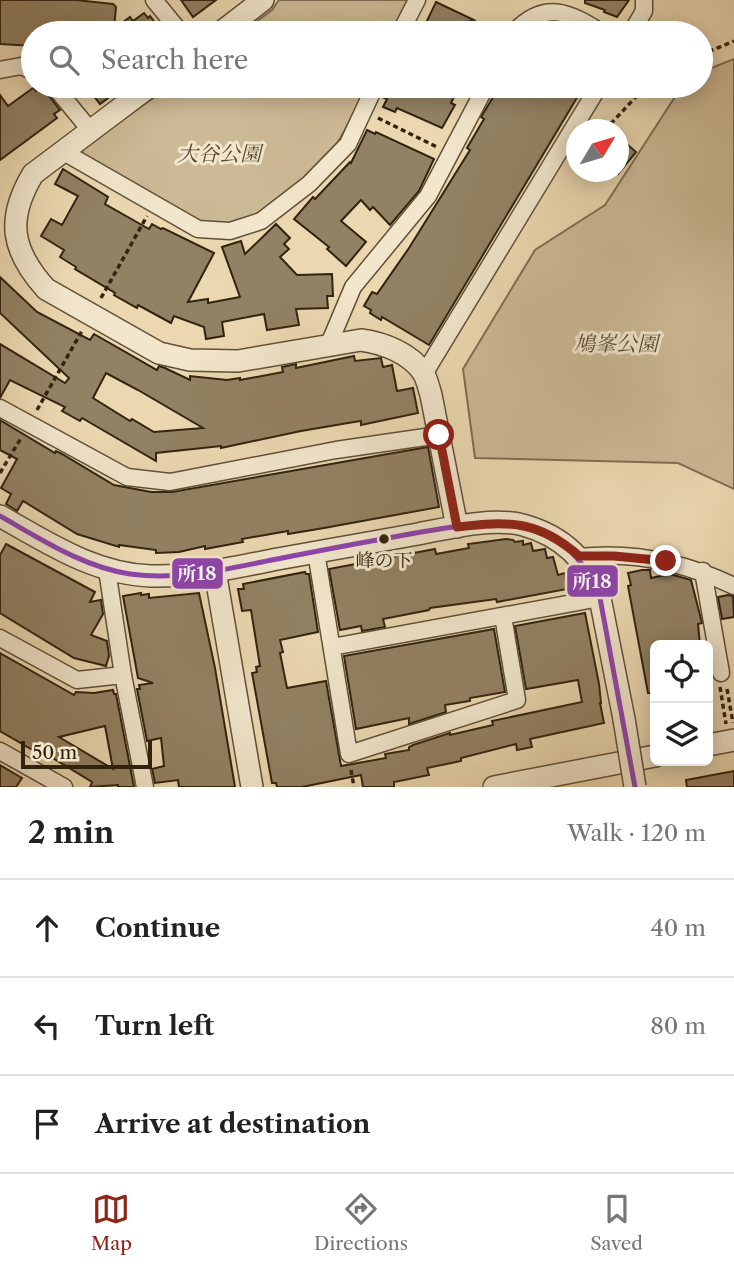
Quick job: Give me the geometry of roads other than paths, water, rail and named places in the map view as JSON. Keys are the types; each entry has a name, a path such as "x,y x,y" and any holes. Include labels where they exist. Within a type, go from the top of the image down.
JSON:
{"street":[{"path":"154,0 171,21"},
{"path":"236,21 263,0"},
{"path":"406,21 417,0"},
{"path":"638,21 644,11 644,0"},
{"path":"527,21 533,16 554,11 574,15 583,21"},
{"path":"0,70 21,66"},
{"path":"64,98 90,130"},
{"path":"134,98 33,174 21,194 16,218 16,237 21,256 32,273 46,289 159,353 190,360 238,361 361,340 379,342 412,361 424,374 431,395 457,527"},
{"path":"62,151 198,229 230,231 261,221 309,184 348,144 369,98"},
{"path":"329,344 353,287 428,196 480,98"},
{"path":"424,374 593,98"},
{"path":"0,408 127,477 170,482 336,450 439,435"},
{"path":"0,516 78,559 107,570 154,576 215,571 457,527 521,524 563,542 579,556 594,580 624,719 635,787"},
{"path":"316,552 349,754 517,701 503,616"},
{"path":"579,556 604,555 666,561 703,571 734,586"},
{"path":"107,570 123,675 145,787"},
{"path":"215,571 252,787"},
{"path":"703,571 724,673"},
{"path":"332,647 600,598"},
{"path":"0,638 77,680 123,675"},
{"path":"713,742 730,733"},
{"path":"0,751 64,787"},
{"path":"494,787 650,757"}],"place":[{"name":"峰の下","path":"384,539"}],"park label":[{"name":"大谷公園","path":"219,154"},
{"name":"鳩峯公園","path":"616,344"}]}
